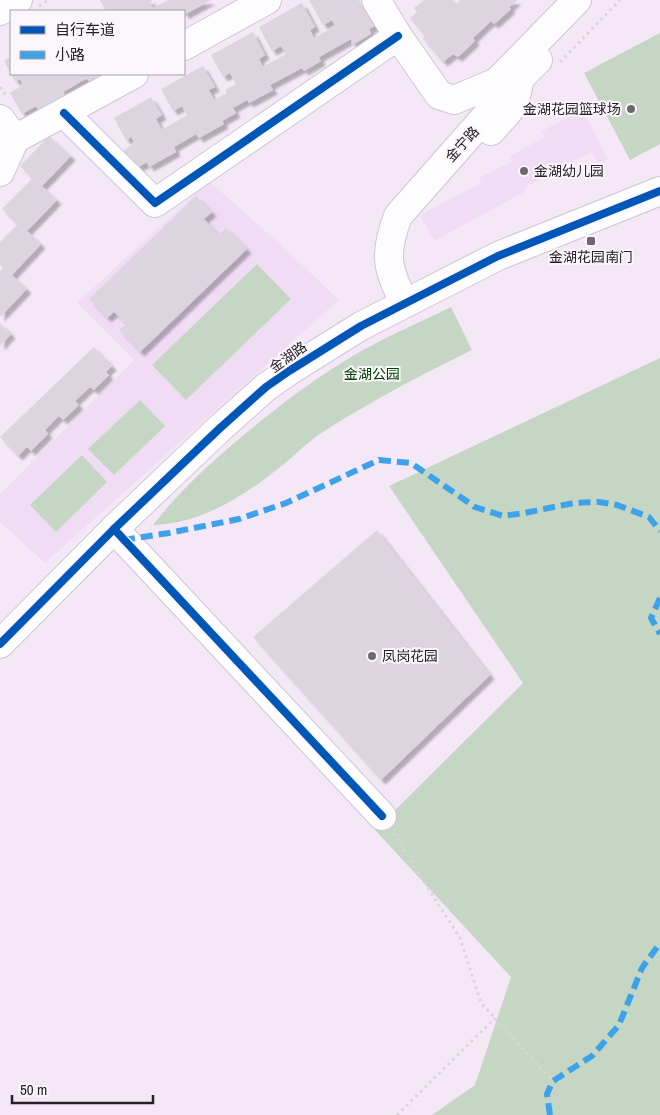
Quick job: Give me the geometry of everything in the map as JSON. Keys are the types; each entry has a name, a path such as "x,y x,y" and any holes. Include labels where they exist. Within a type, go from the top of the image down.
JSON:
{"street":[{"path":"0,11 18,0"},
{"path":"185,45 267,0"},
{"path":"376,0 398,36 439,95 454,100 497,82 577,0"},
{"name":"金宁路","path":"412,299 401,261 402,240 409,222 514,105 520,78 596,0"},
{"path":"64,113 155,203 398,36"},
{"path":"0,172 8,129 64,113 132,75"},
{"name":"金宁路","path":"412,299 397,288 388,264 390,237 398,216 494,107 497,82"},
{"name":"金湖路","path":"0,644 114,529 219,429 266,387 324,347 412,299 498,256 660,191"},
{"path":"114,529 382,816"}],"path":[{"path":"556,66 620,0"},
{"path":"382,816 460,938 481,1003 553,1081"},
{"path":"397,1115 494,1018"}],"shaded area":[{"name":"金湖幼儿园","path":"582,110 608,159 598,164 591,152 525,187 526,191 434,241 420,215 481,183 479,178 512,161 510,156 545,137 542,131"},
{"path":"209,181 339,300 45,563 0,522 0,494 134,360 77,303"}],"green space":[{"name":"金湖花园篮球场","path":"660,33 660,144 630,160 584,73"},
{"path":"257,264 291,299 186,400 152,365"},
{"name":"金湖公园","path":"451,307 472,350 396,389 323,432 255,486 223,505 189,519 153,525 181,493 212,463 293,396 356,354"},
{"path":"660,358 660,1115 432,1115 475,1085 511,977 375,830 523,683 389,486"},
{"path":"140,400 165,426 114,475 88,449"},
{"path":"82,455 107,482 56,532 30,505"}],"building":[{"path":"100,0 153,0 150,2 153,8 168,0 211,0 185,14 185,10 105,10"},
{"path":"309,0 359,0 364,10 374,5 383,22 369,29 371,34 352,45 351,39 319,57 321,61 304,71 302,68 270,85 273,90 249,103 247,100 233,108 236,113 222,121 224,124 199,138 196,134 174,147 176,152 149,167 147,162 135,169 124,150 135,143 131,137 126,140 114,118 151,97 162,115 156,119 162,130 187,115 182,106 173,111 161,89 203,66 215,87 209,90 214,100 227,93 225,90 236,84 230,73 223,77 211,55 253,32 265,55 259,59 263,67 286,54 281,46 272,51 259,27 302,3 315,27 310,30 314,38 335,26 332,20 323,25"},
{"path":"424,0 453,0 456,4 459,0 517,0 509,7 511,9 494,24 491,21 473,38 475,41 458,57 453,54 443,62 423,39 425,36 410,18 417,12 414,8"},
{"path":"10,57 10,72 4,61"},
{"path":"12,75 100,75 89,81 87,78 63,92 65,95 38,110 36,106 22,114 10,93 23,85 20,79 15,81"},
{"path":"49,136 71,156 42,186 57,200 27,231 41,244 12,275 27,289 0,317 0,270 3,268 0,265 0,242 18,224 2,209 33,178 20,166"},
{"path":"196,196 212,212 204,219 219,235 226,228 247,249 140,352 119,330 126,324 114,312 107,318 89,299"},
{"path":"0,323 11,334 0,346"},
{"path":"94,347 112,366 106,372 109,375 94,390 90,387 75,401 79,405 63,420 59,416 45,430 48,434 31,451 27,447 18,456 0,437"},
{"name":"凤岗花园","path":"377,530 490,675 381,780 253,637"}],"marked path":[{"path":"123,540 239,519 286,503 379,460 411,463 475,507 503,516 574,503 599,502 617,505 649,517 660,531"},
{"path":"660,598 651,618 660,634"},
{"path":"550,1115 547,1094 553,1081 592,1056 619,1025 642,968 660,943"}],"cycle path":[{"path":"64,113 155,203 398,36"},
{"path":"0,644 114,529 219,429 266,387 289,371 361,326 498,256 660,191"},
{"path":"114,529 382,816"}],"place":[{"name":"金湖花园篮球场","path":"631,109"},
{"name":"金湖幼儿园","path":"524,171"},
{"name":"金湖花园南门","path":"591,241"},
{"name":"凤岗花园","path":"372,656"}]}
